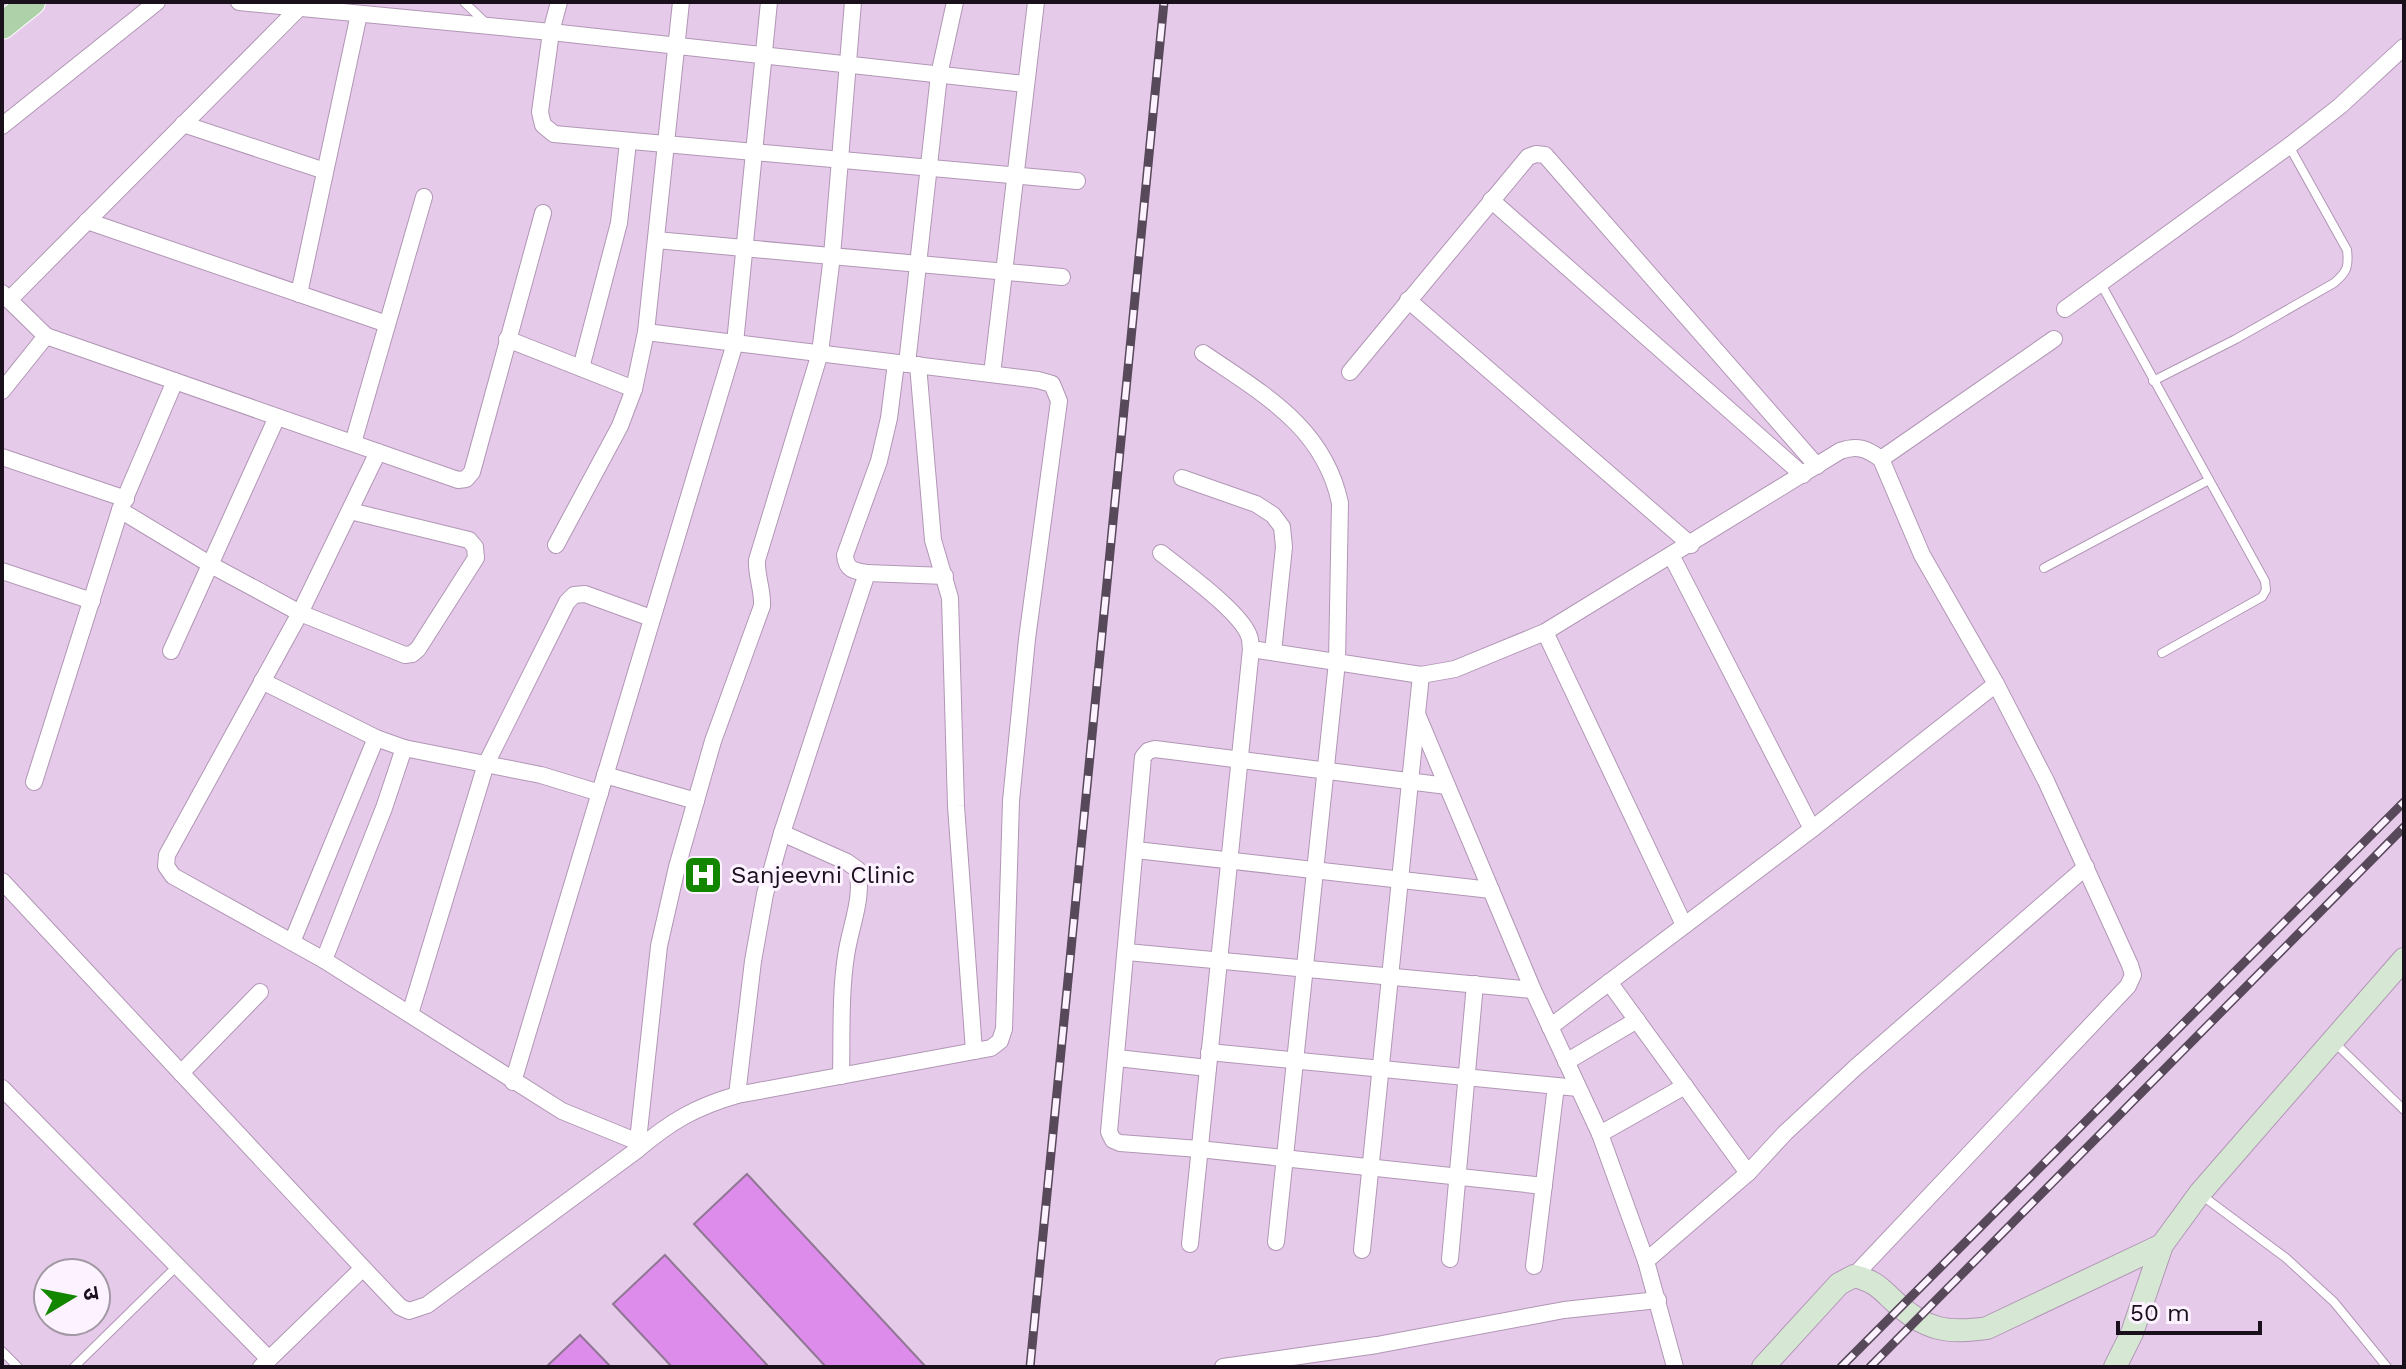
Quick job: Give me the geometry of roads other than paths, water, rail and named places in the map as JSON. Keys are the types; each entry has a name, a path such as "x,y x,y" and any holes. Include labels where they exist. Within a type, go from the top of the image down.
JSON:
{"main road":[{"path":"2,26 32,2"}],"street":[{"path":"2,126 157,2"},
{"path":"239,2 551,32 1025,84"},
{"path":"559,2 551,32 540,112 543,125 554,134 1077,181"},
{"path":"556,545 620,426 634,389 646,332 681,2"},
{"path":"513,1082 735,343 769,2"},
{"path":"637,1146 659,946 677,867 713,741 762,606 757,560 820,353 832,256 853,2"},
{"path":"945,576 852,571 846,564 845,555 879,461 907,364 939,75 955,2"},
{"path":"992,374 1036,2"},
{"path":"299,8 87,221 5,296 46,336 458,480 466,479 472,472 543,213"},
{"path":"299,294 359,14"},
{"path":"2065,309 2289,146 2340,106 2404,47"},
{"path":"183,124 325,171"},
{"path":"581,368 619,223 628,142"},
{"path":"1350,372 1528,157 1545,155 1810,470"},
{"path":"353,443 424,197"},
{"path":"1491,200 1810,470"},
{"path":"87,221 387,324"},
{"path":"656,240 1062,277"},
{"path":"1408,300 1691,545"},
{"path":"2,881 363,1268 400,1307 409,1311 418,1310 669,1123 704,1104 737,1095 991,1048 1000,1041 1004,1029 1011,801 1027,639 1059,401 1052,384 646,332"},
{"path":"2,391 46,336"},
{"path":"507,339 634,389"},
{"path":"1881,459 2054,339"},
{"path":"1203,353 1268,398 1302,428 1325,457 1335,479 1340,503 1337,662 1276,1242"},
{"path":"907,364 933,540 950,598 956,806 974,1051"},
{"path":"34,782 123,505 175,381"},
{"path":"171,651 277,417"},
{"path":"1251,649 1421,675 1455,669 1545,632 1840,451 1855,446 1869,450 1881,459 1922,555 1996,684 2046,781 2133,975 2128,986 1854,1276 1839,1284 1763,1367"},
{"path":"378,452 300,613 167,855 166,866 173,876 324,960 513,1082 562,1111 637,1146"},
{"path":"2,457 123,505 211,565 300,613 405,655 412,654 476,558 475,547 469,540 350,511"},
{"path":"1182,478 1256,504 1273,515 1282,527 1284,547 1273,652"},
{"path":"1161,553 1219,601 1240,623 1249,635 1251,649 1190,1244"},
{"path":"1671,555 1812,829"},
{"path":"2,571 92,601"},
{"path":"737,1095 753,961 765,894 867,573"},
{"path":"410,1014 486,764 567,602 574,595 585,594 651,618"},
{"path":"1545,632 1684,925"},
{"path":"1362,1250 1421,675"},
{"path":"262,681 376,738 404,748 541,775 600,793"},
{"path":"1550,1027 1812,829 1996,684"},
{"path":"1417,714 1533,990 1600,1134 1646,1261 1675,1367"},
{"path":"292,942 376,738"},
{"path":"324,960 384,808 404,748"},
{"path":"1447,786 1155,749 1148,751 1143,757 1109,1132 1113,1140 1120,1143 1544,1186"},
{"path":"605,775 696,801"},
{"path":"782,833 847,862 857,869 861,884 846,956 841,1076"},
{"path":"1136,850 1491,890"},
{"path":"1646,1261 1748,1173 1785,1133 1856,1067 2086,867"},
{"path":"1127,952 1533,990"},
{"path":"2115,1367 2132,1333 2162,1245 2200,1193 2404,959"},
{"path":"1609,982 1748,1173"},
{"path":"1450,1259 1475,984"},
{"path":"181,1073 260,992"},
{"path":"1566,1062 1637,1020"},
{"path":"1117,1058 1295,1060 1578,1088"},
{"path":"1534,1266 1556,1086"},
{"path":"1600,1134 1685,1086"},
{"path":"2,1088 179,1265 265,1363 363,1268"},
{"path":"1854,1276 1872,1280 1916,1320 1948,1331 1966,1331 1987,1328 2162,1245"},
{"path":"1223,1367 1377,1345 1564,1310 1658,1300"}],"lane":[{"path":"464,2 490,27"},
{"path":"2153,381 2236,339 2334,283 2346,273 2349,264 2347,250 2289,146"},
{"path":"2100,283 2265,581 2266,590 2262,597 2162,653"},
{"path":"2044,568 2209,480"},
{"path":"2333,1041 2404,1110"},
{"path":"2200,1193 2286,1258 2334,1302 2387,1367"},
{"path":"74,1367 179,1265"},
{"path":"2,1351 18,1367"}],"railway":[{"path":"1030,1367 1164,2"},
{"path":"1841,1367 2404,802"},
{"path":"1870,1367 2404,827"}],"place":[{"name":"Sanjeevni Clinic","path":"703,875"}]}
